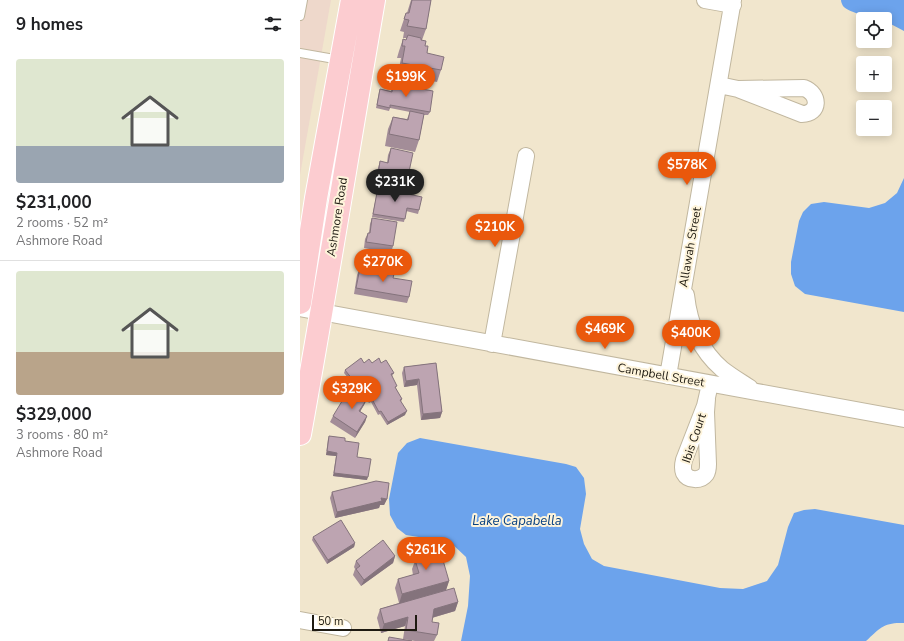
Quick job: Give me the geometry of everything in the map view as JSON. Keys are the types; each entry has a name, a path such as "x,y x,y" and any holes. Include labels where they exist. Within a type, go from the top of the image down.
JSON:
{"main road":[{"name":"Ashmore Road","path":"300,303 316,198 352,0"},
{"name":"Ashmore Road","path":"300,434 322,313 374,0"}],"street":[{"path":"705,0 733,2"},
{"name":"Allawah Street","path":"668,376 733,2"},
{"path":"719,85 738,89"},
{"path":"492,344 526,156"},
{"path":"685,279 689,314 702,345 723,370 756,392"},
{"name":"Campbell Street","path":"300,308 668,376 708,391 756,392 904,419"},
{"path":"300,620 343,628"}],"lane":[{"path":"300,16 303,0"},
{"path":"300,53 341,60"}],"shaded area":[{"path":"300,0 331,0 300,175"}],"water":[{"path":"841,0 904,0 904,31 892,25 892,12 856,13 846,9"},
{"path":"904,178 904,312 805,294 795,286 791,274 791,262 799,221 803,212 811,204 824,202 869,208 885,203 897,193"},
{"name":"Lake Capabella","path":"420,438 576,467 584,478 586,494 580,529 584,544 592,559 604,566 720,588 743,589 767,581 778,565 788,527 794,513 815,509 904,525 904,623 887,625 866,641 461,641 468,606 470,576 466,557 450,542 406,535 397,528 390,515 389,499 398,453 407,443"}],"building":[{"path":"412,0 431,0 426,29 407,26 409,20 404,19 406,13 409,13"},
{"path":"408,35 421,38 421,40 426,41 425,46 428,46 427,53 444,57 441,70 402,63 405,46 402,46 403,39 406,40"},
{"path":"393,84 433,91 430,112 390,105 390,108 377,105 380,89 392,92"},
{"path":"410,111 424,114 419,140 389,134 393,117 408,120"},
{"path":"391,148 413,153 407,181 378,175 380,161 388,163"},
{"path":"378,187 422,197 419,210 407,208 405,219 373,214"},
{"path":"372,218 397,222 393,246 366,242 368,233 370,233"},
{"path":"363,256 378,259 376,271 361,268"},
{"path":"360,268 394,274 393,278 412,281 409,297 356,288"},
{"path":"361,358 364,363 369,359 372,363 379,358 381,363 386,360 394,373 391,374 397,386 395,387 402,399 400,400 407,411 388,422 381,411 379,412 372,399 370,400 366,394 365,395 345,370"},
{"path":"436,363 442,412 423,414 419,379 406,381 404,367"},
{"path":"350,388 367,399 359,411 367,416 357,432 333,416"},
{"path":"329,436 345,438 345,441 359,443 357,457 371,459 368,477 334,473 337,453 327,451"},
{"path":"376,481 389,483 387,499 381,498 382,501 337,512 332,492"},
{"path":"341,520 355,543 328,560 313,537"},
{"path":"383,540 395,556 364,580 356,569 360,566 356,561"},
{"path":"438,543 449,581 402,594 398,579 419,573 415,560 420,559 417,549"},
{"path":"454,588 458,602 434,609 432,622 439,623 437,635 406,630 408,617 384,624 380,609"},
{"path":"389,637 412,641 388,641"}]}
